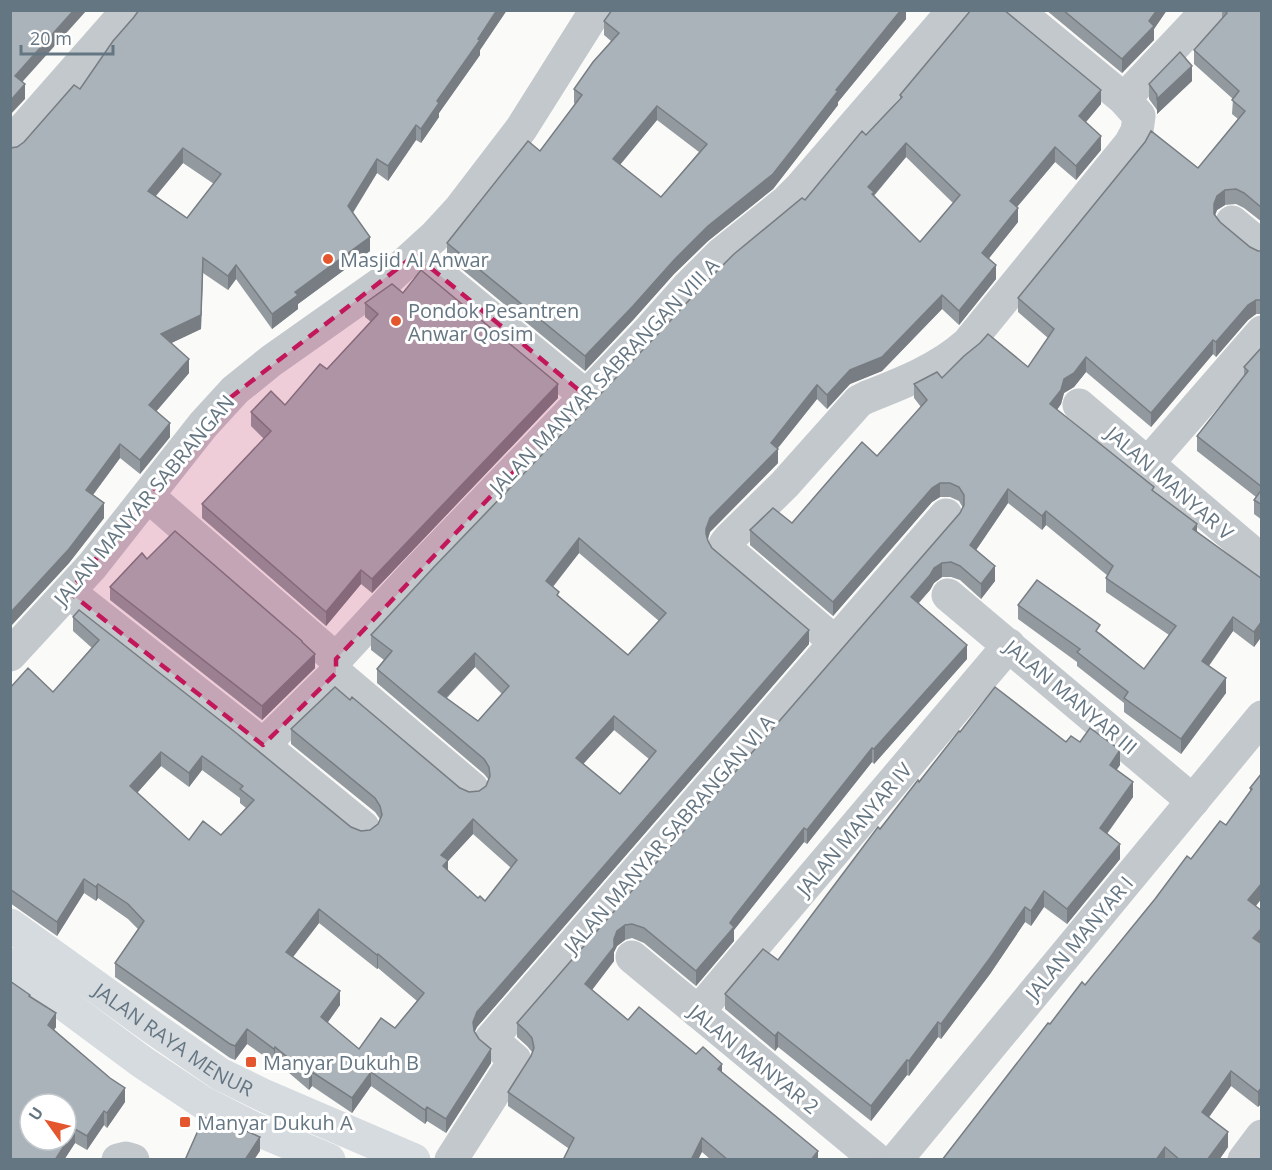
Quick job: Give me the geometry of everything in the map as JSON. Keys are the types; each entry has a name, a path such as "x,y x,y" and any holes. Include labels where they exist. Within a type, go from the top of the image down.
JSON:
{"main road":[{"name":"JALAN RAYA MENUR","path":"10,925 220,1074 265,1096 414,1160"},
{"name":"JALAN RAYA MENUR","path":"10,964 142,1062 202,1102 253,1128 329,1160"}],"street":[{"path":"10,144 126,10"},
{"name":"JALAN MANYAR SABRANGAN","path":"10,655 92,566 203,425 235,390 266,365 390,277 435,236 459,210 521,129 596,10"},
{"name":"JALAN MANYAR SABRANGAN VIII A","path":"263,745 336,666 419,569 688,287 721,254 793,195 954,10"},
{"path":"836,642 725,548 725,544 785,484 859,401 924,373 968,343 1135,137 1139,125 1139,116 1124,99 1016,10"},
{"path":"1124,99 1208,10"},
{"path":"1232,222 1262,247"},
{"path":"415,255 586,396"},
{"path":"1148,463 1262,332"},
{"name":"JALAN MANYAR V","path":"1079,405 1262,561"},
{"path":"148,496 472,788"},
{"name":"JALAN MANYAR SABRANGAN VI A","path":"451,1160 515,1060 491,1038 946,515"},
{"path":"69,592 363,827"},
{"name":"JALAN MANYAR III","path":"948,595 1193,801"},
{"name":"JALAN MANYAR IV","path":"698,1012 1009,645"},
{"name":"JALAN MANYAR I","path":"896,1160 1262,717"},
{"name":"JALAN MANYAR 2","path":"632,957 877,1160"},
{"path":"1244,1160 1262,1136"},
{"path":"118,1160 126,1158 134,1160"}],"highlighted area":[{"path":"415,255 586,396 336,659 336,673 263,745 69,592 222,404"}],"building":[{"path":"10,10 74,10 15,76 25,84 10,101"},
{"path":"139,10 497,10 478,39 480,40 437,101 439,103 421,129 416,125 388,166 377,159 348,206 370,237 295,292 298,295 272,314 236,265 228,276 203,258 201,315 161,334 189,359 149,405 170,423 140,460 120,444 86,490 104,503 69,549 10,613 10,148 17,147 24,142 74,85 80,89 113,41","holes":["183,148 221,174 187,218 148,191"]},
{"path":"612,10 901,10 836,90 838,91 773,174 708,226 585,356 447,243 528,141 540,151 582,95 574,89 593,62 619,33 604,21","holes":["657,106 707,144 661,197 613,159"]},
{"path":"971,10 1004,10 1101,90 1079,116 1101,136 1076,166 1055,147 1010,201 1018,208 982,253 996,265 959,311 942,295 882,357 850,370 827,395 817,385 771,443 778,449 710,518 706,534 712,548 809,630 477,1012 473,1022 474,1031 479,1039 491,1049 446,1119 427,1107 425,1110 371,1072 352,1098 312,1072 309,1075 275,1047 274,1049 247,1029 235,1046 230,1044 115,963 144,921 128,904 98,884 96,887 84,879 57,922 10,889 10,688 28,668 53,692 99,640 73,617 79,610 235,732 351,827 361,831 370,830 378,824 382,815 380,806 375,798 291,729 335,687 350,700 352,697 460,788 469,792 479,791 486,786 490,776 489,767 484,759 377,669 392,651 371,635 702,286 734,254 802,198 805,200 862,131 866,135 902,97 900,95","holes":["906,143 960,195 920,242 872,194 874,192 868,187","579,538 666,613 628,655 557,595 559,592 546,581","475,653 509,686 478,721 438,692","614,716 656,751 620,794 576,758","161,752 189,773 202,756 243,786 240,789 254,800 221,835 203,821 189,840 130,786","473,819 517,860 485,901 480,896 478,898 443,866 448,860 441,855","319,909 424,993 395,1028 381,1018 359,1049 321,1017 340,991 286,952"]},
{"path":"1063,10 1157,10 1149,21 1154,26 1122,59"},
{"path":"1224,10 1262,10 1262,208 1236,189 1225,190 1217,196 1214,214 1220,222 1250,247 1262,251 1262,300 1256,300 1248,305 1216,342 1213,340 1151,413 1086,357 1074,373 1064,379 1061,390 1050,404 1154,487 1152,490 1197,524 1193,529 1262,579 1262,621 1254,632 1233,617 1202,661 1226,678 1181,739 1124,698 1128,692 1077,652 1080,649 1018,605 1037,580 1100,625 1096,631 1144,669 1176,626 1106,578 1113,566 1046,511 1042,516 1008,489 970,545 995,566 981,584 960,566 951,562 942,563 934,568 911,597 967,645 874,749 872,748 807,830 804,828 734,917 730,923 734,927 696,971 644,928 632,924 625,925 617,931 614,947 585,984 628,1020 639,1007 696,1054 703,1047 722,1064 718,1069 818,1151 811,1160 728,1160 702,1138 691,1160 563,1160 574,1138 508,1092 534,1048 532,1038 517,1023 960,513 964,505 964,495 959,487 950,483 940,483 932,488 833,602 750,530 773,508 792,523 862,442 877,456 927,400 914,384 937,372 942,378 988,334 1028,367 1054,329 1018,298 1145,142 1151,131 1198,168 1245,111 1232,100 1239,91 1194,50 1227,13"},
{"path":"1180,52 1192,66 1157,99 1157,95 1149,84"},
{"path":"421,270 558,384 372,579 361,570 326,612 202,504 271,431 251,412 271,391 285,405 320,364 327,369 378,314 365,303 392,284 403,293"},
{"path":"1262,347 1262,487 1197,436 1248,371 1244,367"},
{"path":"1262,489 1262,505 1254,500"},
{"path":"175,531 315,654 262,706 110,587 142,553 147,559"},
{"path":"995,687 1066,742 1071,736 1080,742 1090,728 1120,750 1110,765 1133,782 1100,828 1120,844 1067,909 1044,891 1031,911 1025,907 941,1024 938,1022 871,1106 778,1032 775,1036 725,994 763,949 778,960 878,827 880,829"},
{"path":"1262,773 1262,883 1248,900 1262,911 1262,928 1253,938 1262,944 1262,1087 1258,1092 1231,1071 1202,1112 1228,1132 1207,1160 1180,1160 1165,1147 1156,1160 942,1160 1048,1023 1050,1024 1082,982 1085,985 1187,856 1191,859 1220,821 1226,825"},
{"path":"10,981 56,1013 48,1025 125,1088 107,1113 104,1111 87,1136 78,1131 78,1092 18,1092 18,1152 60,1152 55,1160 10,1160"},
{"path":"204,1117 234,1131 237,1127 260,1137 245,1160 185,1160"}],"place":[{"name":"Masjid Al Anwar","path":"328,259"},
{"name":"Pondok Pesantren Anwar Qosim","path":"396,321"},
{"name":"Manyar Dukuh B","path":"251,1062"},
{"name":"Manyar Dukuh A","path":"185,1122"}]}
